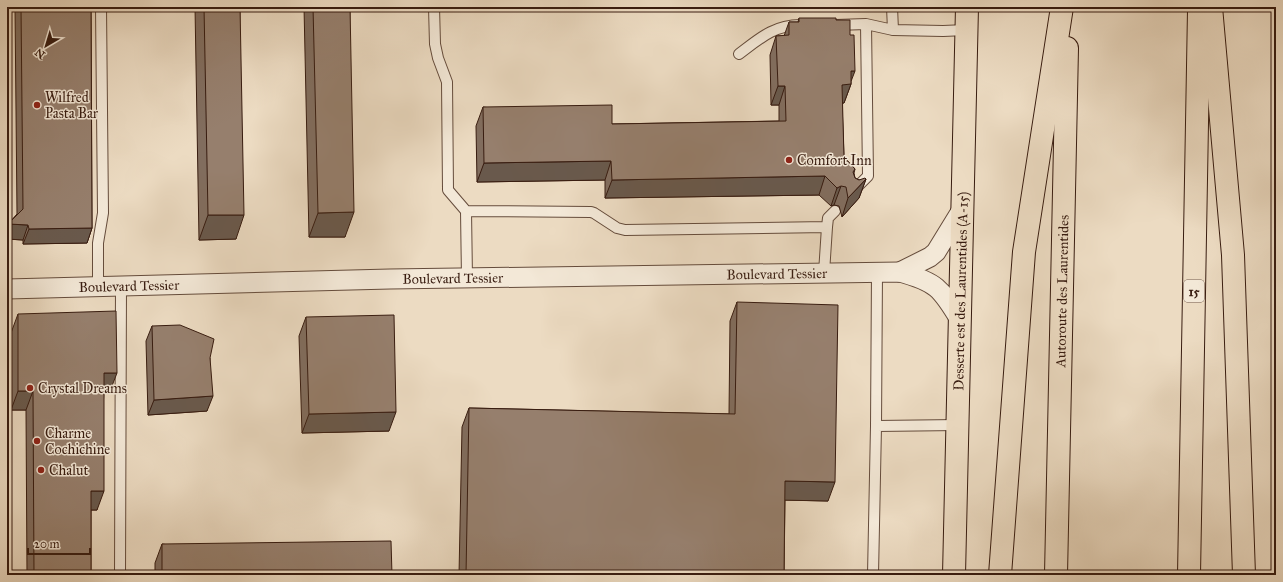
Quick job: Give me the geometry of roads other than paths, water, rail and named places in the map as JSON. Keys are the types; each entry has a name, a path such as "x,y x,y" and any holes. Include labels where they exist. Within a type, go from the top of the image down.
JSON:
{"main road":[{"name":"Desserte est des Laurentides (A-15)","path":"954,575 967,7"},
{"path":"1000,575 1024,252 1062,7"},
{"name":"Autoroute des Laurentides","path":"1056,575 1067,7"},
{"name":"15","path":"1189,575 1199,7"},
{"path":"1211,7 1233,255 1244,575"}],"street":[{"name":"Boulevard Tessier","path":"900,272 930,257 936,252 963,208"},
{"name":"Boulevard Tessier","path":"7,289 121,285 467,278 900,272 917,277 935,286 949,301 960,320"}],"lane":[{"path":"98,286 98,243 103,213 101,7"},
{"path":"434,7 435,44 438,58 447,82 448,190 466,211 467,278"},
{"path":"892,7 892,30"},
{"path":"853,192 868,176 866,24"},
{"path":"826,25 866,24 892,30 966,30"},
{"path":"739,54 767,33 776,29 789,25 811,25"},
{"path":"466,211 591,212 617,228 625,230 827,227"},
{"path":"824,273 828,218 835,211"},
{"path":"873,575 877,272"},
{"path":"120,575 121,285"},
{"path":"876,426 958,426"}],"place":[{"name":"Wilfred Pasta Bar","path":"37,105"},
{"name":"Comfort Inn","path":"789,160"},
{"name":"Crystal Dreams","path":"30,388"},
{"name":"Charme Cochichine","path":"37,441"},
{"name":"Chalut","path":"41,470"}]}
